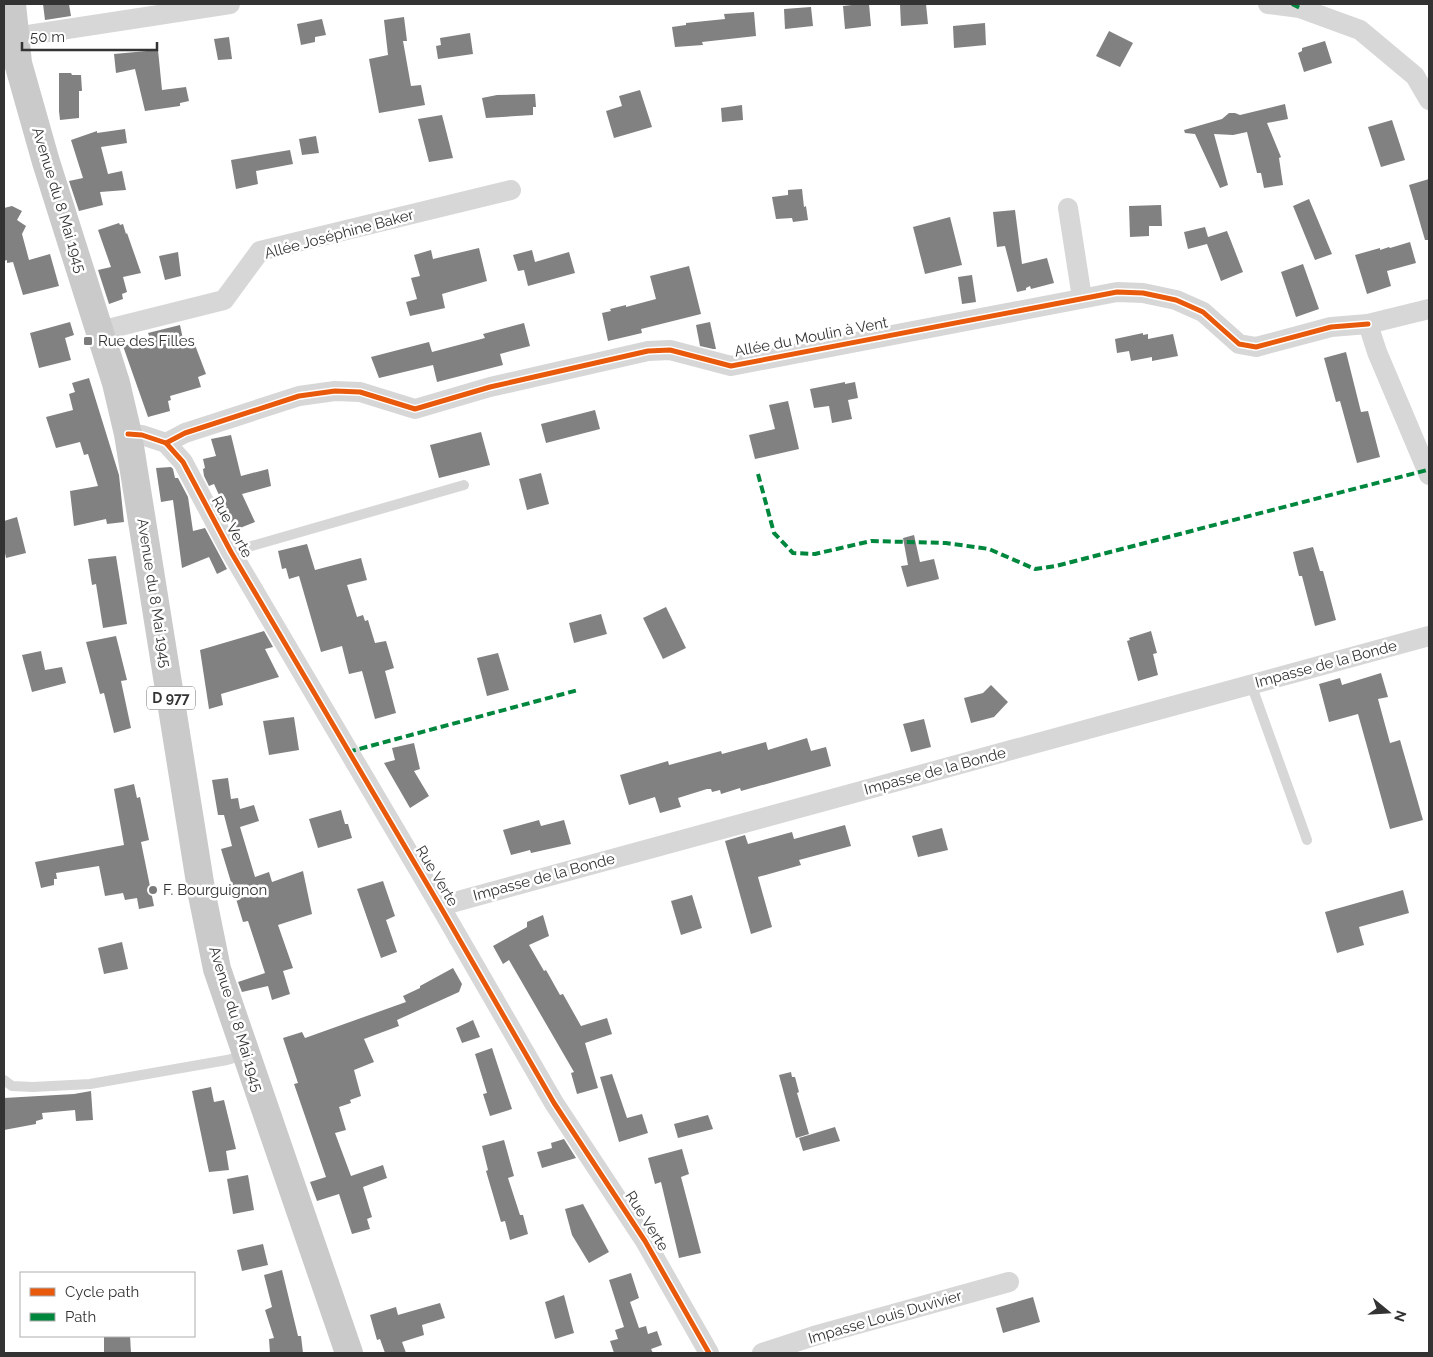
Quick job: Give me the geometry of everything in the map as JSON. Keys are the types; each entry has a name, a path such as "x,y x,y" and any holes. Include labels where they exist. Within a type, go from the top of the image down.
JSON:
{"main road":[{"name":"Avenue du 8 Mai 1945","path":"12,4 18,63 46,162 116,383 128,434 202,895 218,969 349,1353"}],"street":[{"path":"15,37 230,4"},
{"path":"1268,4 1300,8 1360,30 1415,76 1429,100"},
{"name":"Allée Joséphine Baker","path":"100,331 224,300 260,252 512,190"},
{"path":"1068,208 1082,298"},
{"name":"Allée du Moulin à Vent","path":"166,443 185,433 299,396 336,390 360,392 415,408 490,387 648,351 670,350 731,366 1117,292 1143,293 1176,300 1203,312 1238,344 1256,347 1331,327 1368,324 1429,309"},
{"path":"1368,324 1376,352 1429,475"},
{"name":"Rue Verte","path":"128,434 142,435 166,443 183,462 231,552 554,1103 646,1241 710,1353"},
{"name":"Impasse de la Bonde","path":"440,906 1429,636"},
{"name":"Impasse Louis Duvivier","path":"762,1353 814,1336 1009,1282"}],"lane":[{"path":"231,552 464,485"},
{"path":"1251,684 1307,840"},
{"path":"4,1080 12,1086 33,1087 90,1084 246,1055"}],"building":[{"path":"43,4 69,4 71,16 45,20"},
{"path":"869,4 871,26 845,29 843,6"},
{"path":"926,4 928,24 901,26 900,5"},
{"path":"811,7 813,26 785,29 784,9"},
{"path":"754,12 756,36 702,42 703,45 675,47 672,27 686,25 686,23 725,19 724,14"},
{"path":"404,17 407,41 403,41 411,86 421,85 425,105 379,113 369,59 388,55 384,20"},
{"path":"322,19 326,35 315,37 315,42 301,45 297,24"},
{"path":"985,23 986,45 954,48 953,26"},
{"path":"1109,31 1133,43 1120,67 1096,56"},
{"path":"470,33 473,54 438,59 436,46 441,45 440,38"},
{"path":"229,37 232,59 218,60 214,39"},
{"path":"1325,41 1332,63 1304,72 1298,53 1302,51 1302,48"},
{"path":"158,50 162,90 186,87 189,101 180,103 180,106 145,111 135,69 116,73 114,54"},
{"path":"59,73 81,75 82,91 79,91 79,118 60,120"},
{"path":"640,90 652,127 614,138 606,111 622,106 619,96"},
{"path":"535,94 536,107 533,107 533,115 486,118 482,98 497,95"},
{"path":"1285,104 1288,119 1267,123 1281,157 1279,158 1283,185 1264,188 1261,173 1257,173 1247,132 1233,135 1214,134 1228,185 1220,188 1195,134 1185,133 1184,130 1222,119 1229,113 1240,115"},
{"path":"742,105 743,120 722,122 721,108"},
{"path":"442,115 453,158 429,162 418,119"},
{"path":"1392,120 1405,160 1381,167 1368,127"},
{"path":"125,129 127,143 101,147 108,174 122,171 126,190 100,192 103,205 79,211 69,181 83,178 71,140 97,131 97,133"},
{"path":"316,136 319,153 302,155 299,139"},
{"path":"290,150 293,164 256,171 258,184 236,189 231,160"},
{"path":"1429,179 1429,240 1425,240 1409,185"},
{"path":"802,189 808,220 793,222 792,218 776,219 772,197 788,195 788,190"},
{"path":"1309,199 1332,254 1315,260 1293,206"},
{"path":"1161,205 1162,226 1149,226 1149,236 1130,237 1129,206"},
{"path":"12,206 22,211 17,220 26,226 22,234 29,260 50,254 59,286 23,295 13,262 7,263 7,260 4,261 4,208"},
{"path":"1015,210 1022,264 1047,258 1054,283 1031,289 1030,286 1026,290 1017,292 1005,246 997,247 993,212"},
{"path":"950,217 962,265 925,274 913,227"},
{"path":"119,223 120,225 123,224 127,233 141,273 123,277 127,292 122,294 123,299 109,304 98,270 111,267 98,230"},
{"path":"1205,227 1208,237 1227,231 1243,272 1221,281 1207,244 1188,249 1184,232"},
{"path":"1410,242 1416,263 1387,271 1391,286 1367,294 1355,255"},
{"path":"479,248 487,281 442,294 445,308 410,316 406,302 417,299 411,278 420,276 414,255 431,250 433,259"},
{"path":"532,250 535,262 569,252 575,273 528,286 524,270 518,271 513,255"},
{"path":"178,252 181,276 165,280 159,256"},
{"path":"1303,264 1319,309 1296,317 1281,272"},
{"path":"689,266 701,314 641,329 642,333 608,341 602,313 611,311 610,309 656,299 650,276"},
{"path":"972,275 976,302 962,304 958,277"},
{"path":"70,322 74,335 65,338 71,360 39,368 30,333"},
{"path":"710,322 716,349 700,346 696,325"},
{"path":"524,323 530,346 500,354 503,365 437,382 433,365 379,378 371,357 429,342 432,352 485,338 483,334"},
{"path":"180,325 184,344 195,345 206,374 198,377 201,387 170,396 171,400 168,401 170,411 148,417 123,346 150,338 148,333"},
{"path":"1143,333 1143,335 1148,334 1148,339 1173,334 1178,356 1152,361 1152,357 1131,361 1129,351 1117,353 1115,339"},
{"path":"1346,352 1361,412 1368,411 1380,457 1357,463 1340,401 1336,402 1324,358"},
{"path":"89,378 119,475 124,522 107,524 106,519 74,526 70,491 98,486 88,454 84,455 80,442 56,448 46,417 73,410 69,394 75,392 72,383"},
{"path":"845,382 845,384 855,382 858,398 848,400 852,419 832,423 829,406 814,408 810,389"},
{"path":"788,401 799,449 755,459 749,435 775,429 769,405"},
{"path":"595,410 600,429 546,443 541,424"},
{"path":"481,432 490,465 439,478 430,445"},
{"path":"231,435 241,476 268,469 271,486 242,494 255,522 235,530 214,484 209,486 203,469 205,468 203,459 216,456 211,439"},
{"path":"171,467 175,478 178,478 188,497 193,531 205,528 227,569 217,574 209,557 182,568 173,500 161,502 156,468"},
{"path":"541,473 549,504 527,510 519,479"},
{"path":"17,517 26,553 6,558 4,521"},
{"path":"914,535 920,562 934,559 939,579 907,587 901,566 908,565 903,538"},
{"path":"307,544 315,570 361,558 367,580 347,585 357,617 363,615 365,621 368,620 375,643 386,641 394,668 385,671 396,713 375,719 362,671 349,674 342,646 321,652 299,576 289,579 286,568 282,569 278,551"},
{"path":"1313,547 1320,571 1323,571 1336,620 1315,626 1302,576 1299,576 1293,552"},
{"path":"116,556 127,624 103,628 96,584 92,585 88,559"},
{"path":"666,607 686,648 663,659 643,618"},
{"path":"601,614 607,634 574,643 569,623"},
{"path":"264,631 273,647 265,649 279,677 221,694 223,705 209,709 200,650"},
{"path":"1151,631 1157,653 1153,654 1158,675 1138,681 1127,641 1130,640 1129,638"},
{"path":"116,636 127,680 121,681 131,728 114,733 104,693 100,694 86,642"},
{"path":"41,651 45,670 62,667 66,683 32,692 22,655"},
{"path":"498,653 509,690 487,696 477,658"},
{"path":"1381,673 1388,697 1378,699 1390,743 1400,740 1423,820 1390,829 1358,714 1329,722 1319,684 1340,678 1342,685"},
{"path":"991,685 1008,702 994,717 971,723 964,698 983,693"},
{"path":"294,717 299,750 269,755 263,721"},
{"path":"924,719 931,747 911,752 903,724"},
{"path":"807,738 811,751 826,747 831,766 741,791 740,788 721,794 720,790 712,792 711,789 707,789 678,798 681,807 660,813 655,797 629,805 620,775 668,761 669,765 721,751 722,754 766,742 768,750"},
{"path":"414,743 420,769 414,771 429,796 410,808 384,763 395,760 392,748"},
{"path":"228,778 231,799 238,798 240,809 254,805 259,821 240,827 255,877 269,872 272,882 303,871 312,914 278,925 293,968 283,971 290,994 272,1000 268,986 242,992 238,982 265,973 248,921 243,922 221,849 232,846 224,815 218,815 212,780"},
{"path":"134,784 137,798 140,797 149,840 141,842 154,906 139,909 137,898 125,900 123,893 105,896 99,866 56,873 57,879 54,879 54,885 41,888 35,862 124,845 114,789"},
{"path":"341,810 352,838 318,848 309,819"},
{"path":"539,820 541,826 564,820 571,844 531,853 530,850 511,855 503,830"},
{"path":"845,825 851,846 799,860 801,865 758,877 772,927 751,934 725,841 745,835 748,844 792,832 794,839"},
{"path":"942,828 948,850 918,857 912,836"},
{"path":"383,881 395,916 386,920 397,952 381,958 357,889"},
{"path":"1403,890 1409,913 1359,927 1364,945 1337,953 1325,912"},
{"path":"692,895 702,928 681,935 671,901"},
{"path":"543,915 549,936 529,945 544,971 546,970 560,995 563,994 581,1026 607,1018 612,1034 585,1043 598,1088 577,1094 571,1073 574,1072 509,960 503,964 493,946 527,927 527,922"},
{"path":"122,942 128,969 104,974 98,948"},
{"path":"453,968 462,984 459,992 397,1020 399,1026 364,1039 374,1062 354,1070 361,1096 350,1100 351,1103 339,1107 346,1130 335,1133 351,1176 383,1165 387,1178 363,1187 372,1217 367,1219 370,1229 352,1234 339,1194 317,1201 310,1182 326,1177 294,1084 298,1083 283,1038 302,1032 305,1038 406,1002 403,996"},
{"path":"473,1020 480,1037 462,1043 456,1028"},
{"path":"492,1048 512,1109 490,1116 483,1094 487,1093 475,1054"},
{"path":"791,1072 792,1077 795,1077 799,1092 797,1093 809,1134 796,1138 779,1075"},
{"path":"612,1074 627,1118 642,1114 648,1133 619,1142 600,1077"},
{"path":"211,1087 214,1102 224,1100 236,1149 226,1151 229,1170 209,1172 192,1091"},
{"path":"91,1091 93,1120 76,1121 75,1110 42,1113 43,1119 36,1121 36,1124 4,1130 4,1098 74,1094"},
{"path":"708,1115 713,1129 678,1138 674,1124"},
{"path":"835,1127 840,1141 803,1151 799,1138"},
{"path":"564,1139 576,1158 542,1168 537,1152 552,1148 551,1143"},
{"path":"504,1140 514,1176 508,1178 520,1215 523,1215 528,1234 510,1240 505,1221 501,1222 486,1171 488,1170 482,1146"},
{"path":"682,1149 689,1174 681,1177 701,1253 679,1258 661,1182 655,1184 648,1158"},
{"path":"248,1175 254,1210 233,1214 227,1179"},
{"path":"583,1204 609,1252 589,1263 572,1235 565,1209"},
{"path":"263,1244 268,1265 242,1271 237,1250"},
{"path":"282,1270 298,1336 301,1336 303,1353 270,1353 269,1339 274,1338 265,1310 272,1307 264,1275"},
{"path":"631,1273 639,1298 630,1302 639,1328 646,1326 648,1334 657,1331 662,1345 651,1349 653,1353 614,1353 610,1341 618,1339 615,1330 624,1327 609,1280"},
{"path":"564,1295 574,1333 555,1339 545,1302"},
{"path":"1033,1297 1040,1322 1003,1333 996,1308"},
{"path":"440,1303 445,1318 422,1325 424,1335 402,1342 406,1353 385,1353 380,1339 377,1340 370,1315 396,1307 398,1315"},
{"path":"104,1337 130,1337 131,1353 104,1353"}],"marked path":[{"path":"1292,4 1300,8"},
{"path":"758,474 774,533 793,553 815,554 871,541 946,543 989,549 1035,569 1056,566 1427,470"},
{"path":"348,752 578,690"}],"cycle path":[{"path":"166,443 185,433 299,396 335,391 360,392 415,409 490,387 648,351 670,350 731,366 1117,292 1143,293 1176,300 1203,312 1239,344 1256,347 1331,327 1368,324"},
{"path":"128,434 142,435 166,443 183,462 231,552 554,1103 645,1241 709,1353"}],"place":[{"name":"Rue des Filles","path":"88,341"},
{"name":"F. Bourguignon","path":"153,890"}]}
